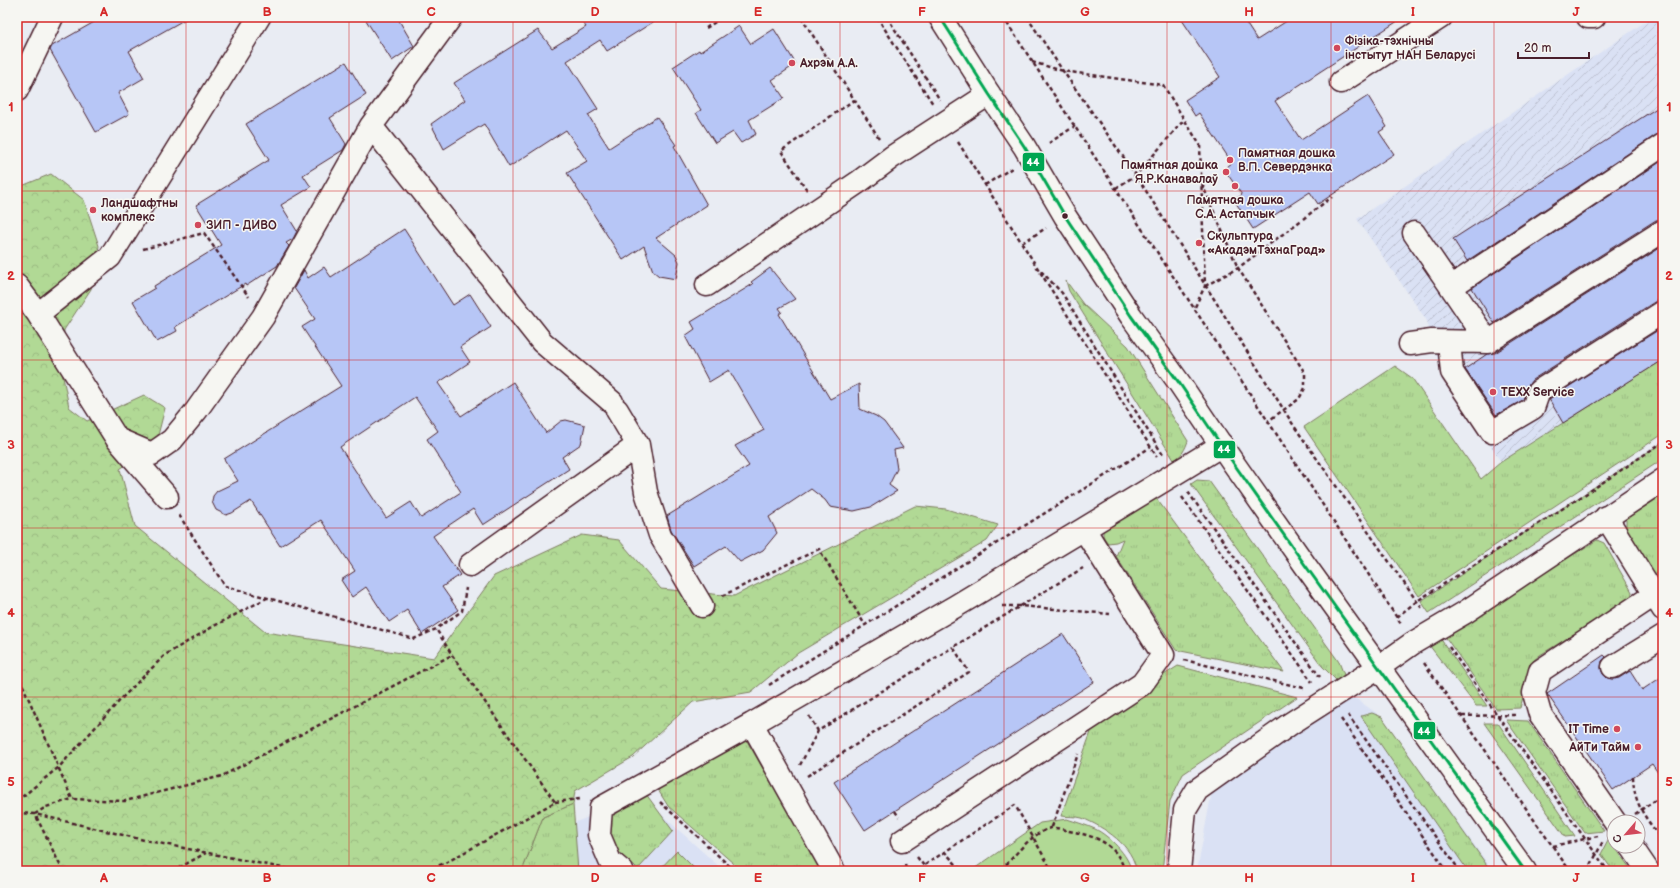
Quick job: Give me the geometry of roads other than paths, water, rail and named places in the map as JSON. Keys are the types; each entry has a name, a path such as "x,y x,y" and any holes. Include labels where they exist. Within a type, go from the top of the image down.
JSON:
{"main road":[{"path":"17,90 52,17"},
{"path":"38,314 110,257 259,17"},
{"path":"117,439 152,454 172,440 196,411 263,317 371,126 451,17"},
{"path":"940,17 1024,146 1065,216 1131,316 1180,384 1305,565 1525,871"},
{"path":"1341,82 1441,17"},
{"path":"1588,17 1594,17"},
{"path":"707,285 945,121 989,94"},
{"path":"371,126 542,342 614,406 638,445 646,492 660,535 702,606"},
{"path":"1451,286 1663,145"},
{"path":"1410,344 1432,341 1488,342 1663,230"},
{"path":"1414,233 1488,342"},
{"path":"17,286 38,314 117,439 168,497"},
{"path":"1449,342 1452,372 1492,432 1533,408 1539,391 1663,312"},
{"path":"470,565 638,445"},
{"path":"622,871 610,861 599,835 602,808 647,784 956,606 1222,445"},
{"path":"1179,871 1185,810 1197,790 1326,695 1379,668 1413,643 1436,630 1663,480"},
{"path":"1606,517 1658,602 1540,671 1534,693 1540,714 1606,818"},
{"path":"902,841 1142,684 1163,655 1100,557 1084,529"},
{"path":"1613,667 1663,636"},
{"path":"752,724 834,871"},
{"path":"1636,854 1648,871"}],"place":[{"name":"Фізіка-тэхнічны інстытут НАН Беларусі","path":"1337,48"},
{"name":"Ахрэм А.А.","path":"792,63"},
{"name":"Памятная дошка В.П. Севердэнка","path":"1230,160"},
{"name":"Памятная дошка Я.Р.Канавалаў","path":"1226,172"},
{"name":"Памятная дошка С.А. Астапчык","path":"1235,186"},
{"name":"Ландшафтны комплекс","path":"93,210"},
{"name":"ЗИП - ДИВО","path":"198,225"},
{"name":"Скульптура «АкадэмТэхнаГрад»","path":"1199,243"},
{"name":"TEXX Service","path":"1493,392"},
{"name":"IT Time","path":"1617,729"},
{"name":"АйТи Тайм","path":"1638,747"}]}
